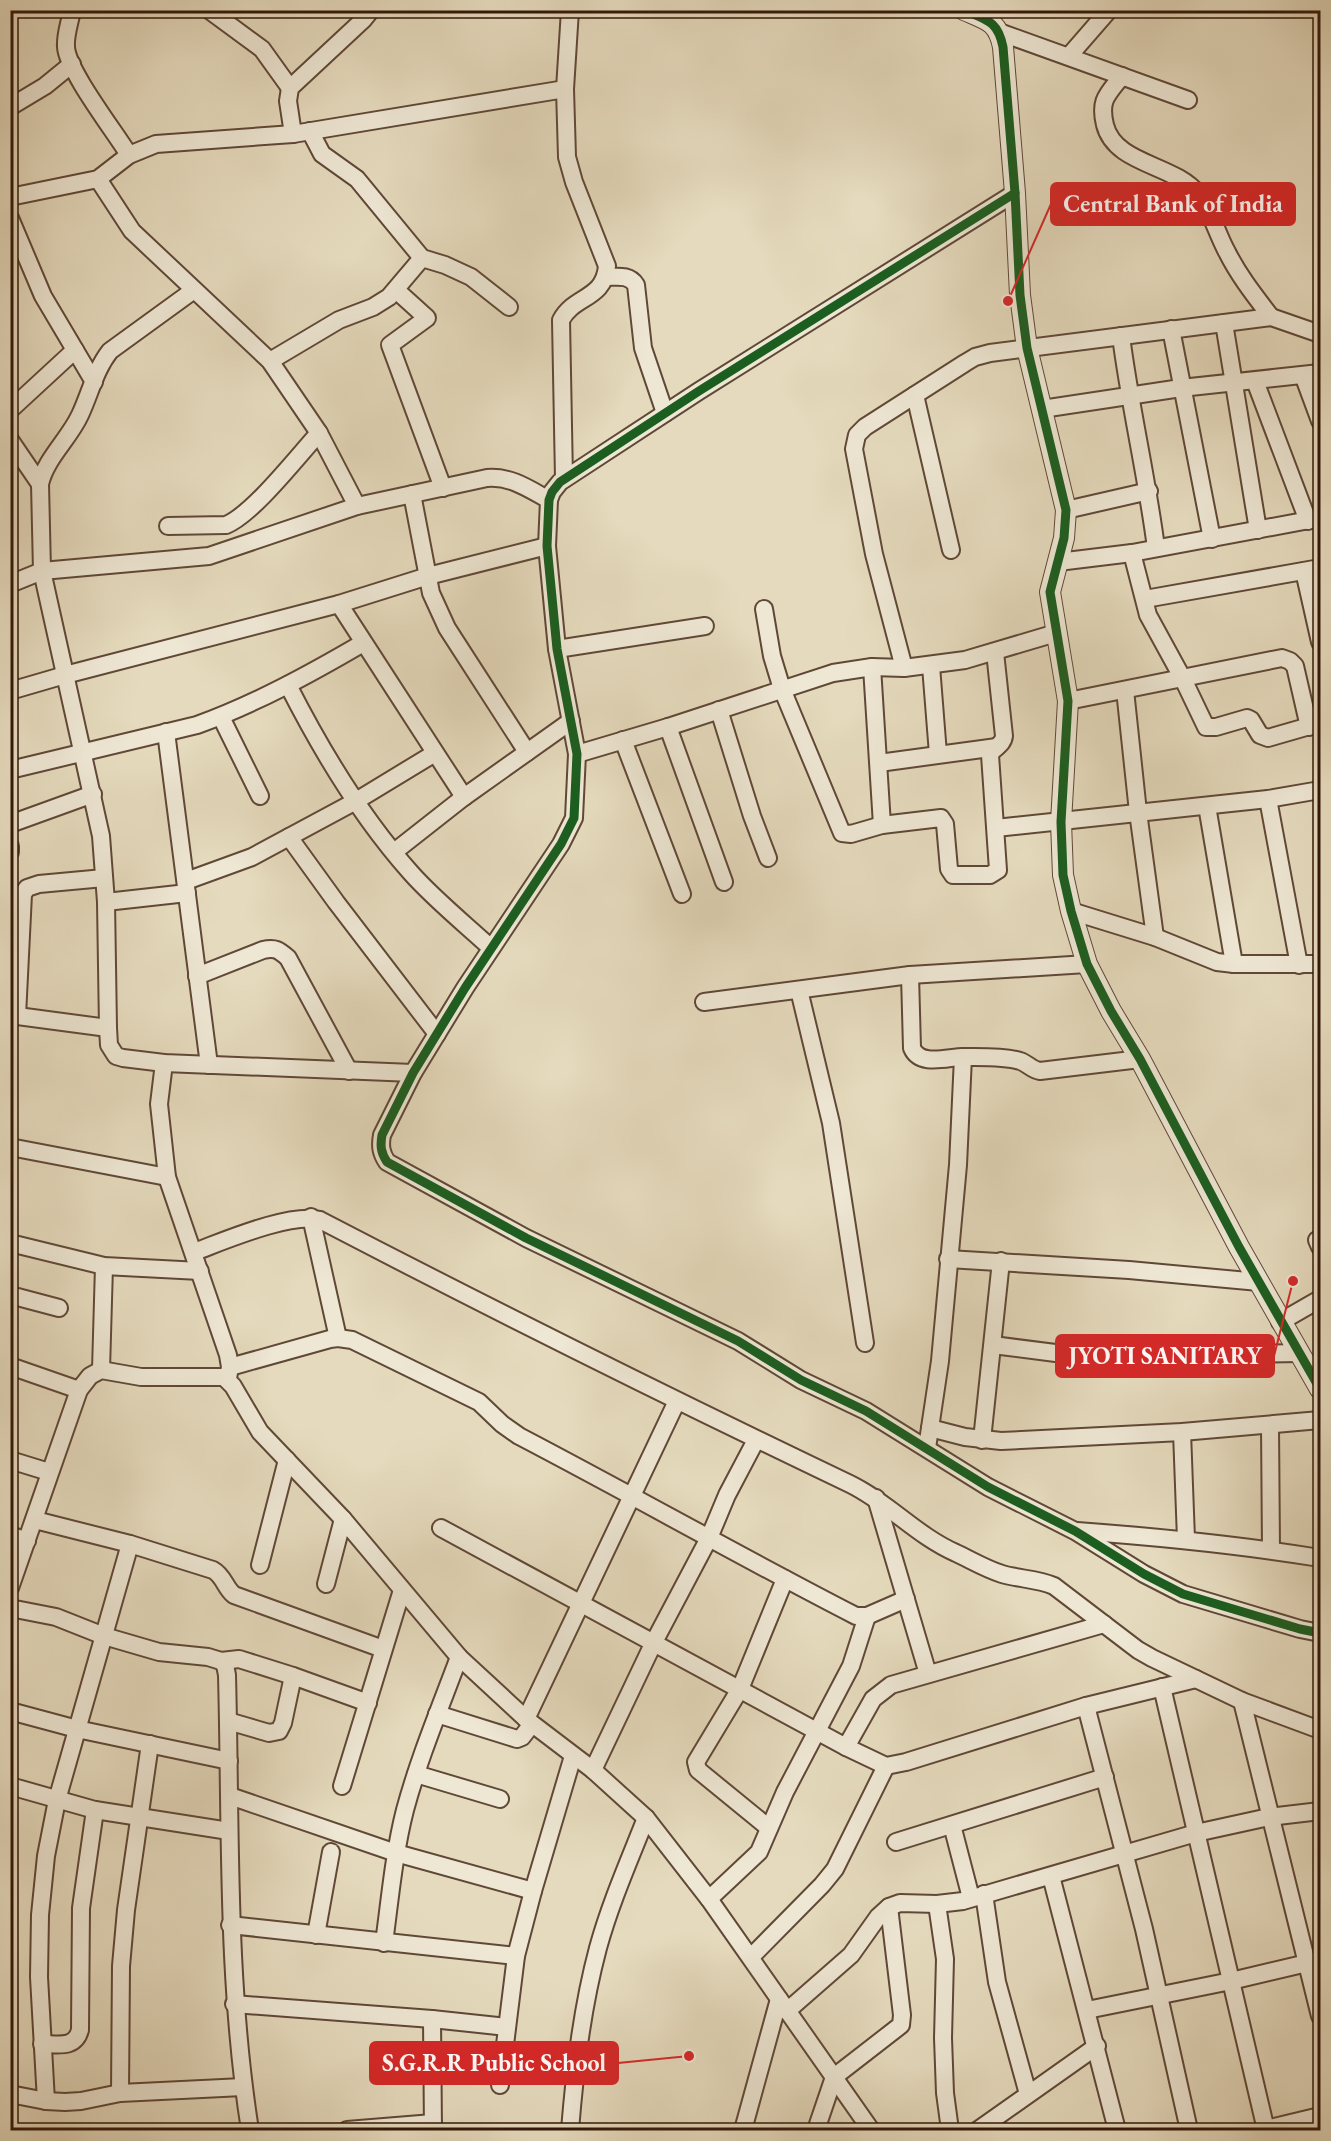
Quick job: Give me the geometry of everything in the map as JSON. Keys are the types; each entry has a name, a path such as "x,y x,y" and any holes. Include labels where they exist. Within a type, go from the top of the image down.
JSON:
{"street":[{"path":"72,10 65,46 72,64 80,81 129,155"},
{"path":"210,10 262,49 290,88"},
{"path":"371,10 290,88 288,102 301,132 322,154 357,179 422,258 471,277 509,307"},
{"path":"564,479 561,320 569,309 600,288 606,277 607,266 574,182 567,157 565,89 570,10"},
{"path":"964,10 995,21 1070,56 1188,100"},
{"path":"1070,56 1109,10"},
{"path":"995,21 1003,47 1015,193 1020,295 1027,348 1066,510 1065,538 1050,592 1068,701 1061,822 1063,875 1071,911 1087,964 1111,1011 1140,1059 1194,1164 1320,1389"},
{"path":"10,107 45,86 72,64"},
{"path":"1122,76 1102,104 1107,134 1118,148 1192,187 1205,205 1234,266 1271,316"},
{"path":"10,197 98,179 129,155 165,142 301,132 565,89"},
{"path":"98,179 132,231 270,361 319,434 357,506"},
{"path":"1015,193 665,413 564,479 552,492 549,500 548,546 557,650 577,754 576,808 572,824 413,1073 382,1135 380,1144 382,1155 387,1162 526,1238 738,1341 801,1380 866,1411 1006,1497 1075,1531 1144,1574 1183,1594 1320,1633"},
{"path":"10,218 43,296 94,382"},
{"path":"270,361 339,320 383,302 422,258"},
{"path":"606,277 626,276 636,285 643,348 665,413"},
{"path":"194,290 110,351 100,365 81,414 44,470 40,484 42,571 101,836 106,902 110,1045 116,1056 123,1059 164,1063 413,1073"},
{"path":"396,290 427,318 390,345 443,488"},
{"path":"904,668 874,554 854,443 857,435 865,427 975,357 1271,316 1320,334"},
{"path":"1224,323 1258,530"},
{"path":"1171,329 1212,539"},
{"path":"1121,336 1128,395 1149,491 1156,548"},
{"path":"10,410 75,350"},
{"path":"1042,409 1181,388 1320,373"},
{"path":"1303,375 1320,422"},
{"path":"1058,562 1132,553 1314,519 1255,381"},
{"path":"915,395 951,550"},
{"path":"168,526 226,525 233,522 248,510 319,434"},
{"path":"10,440 40,484"},
{"path":"10,584 42,571 209,556 357,506 499,477 520,484 549,500"},
{"path":"1066,510 1149,491"},
{"path":"412,494 431,593 447,628 527,752"},
{"path":"10,691 339,604 428,576 548,546"},
{"path":"1068,701 1125,690 1182,678 1282,658 1290,662 1296,670 1315,725 1268,738 1260,735 1247,717 1216,727 1206,727 1182,678 1152,624 1132,553"},
{"path":"1145,599 1312,569 1320,642"},
{"path":"339,604 464,797"},
{"path":"764,609 772,656 782,689 842,833 851,834 882,825 941,818 945,824 949,869 953,875 990,875 998,870 990,762 991,752 1001,744 1004,736 995,652"},
{"path":"557,650 705,626"},
{"path":"577,754 668,727 833,672 931,666 995,652 1056,633"},
{"path":"10,770 197,725 220,717 288,685 363,643"},
{"path":"931,666 938,754"},
{"path":"872,668 882,825"},
{"path":"288,685 314,736 356,801 394,852 412,874 491,948"},
{"path":"1125,690 1138,812 1155,937"},
{"path":"719,710 752,816 768,858"},
{"path":"220,717 260,796"},
{"path":"394,852 464,797 571,721"},
{"path":"668,727 724,882"},
{"path":"166,732 209,1065"},
{"path":"623,740 682,894"},
{"path":"879,763 997,747"},
{"path":"106,902 187,887 252,857 356,801 435,753"},
{"path":"996,828 1268,799 1320,790"},
{"path":"10,824 93,794"},
{"path":"1268,799 1299,965"},
{"path":"1207,806 1234,964"},
{"path":"289,837 437,1034"},
{"path":"10,846 10,852"},
{"path":"104,878 39,884 27,888 23,894 14,1015 108,1028"},
{"path":"1071,911 1155,937 1217,962 1320,964"},
{"path":"197,976 263,950 273,947 280,951 288,958 349,1071"},
{"path":"704,1002 910,975 1087,964"},
{"path":"910,975 912,1048 914,1053 926,1059 963,1057 1014,1059 1040,1071 1140,1059"},
{"path":"799,990 831,1123 865,1343"},
{"path":"927,1448 939,1361 958,1165 963,1057"},
{"path":"164,1063 159,1104 162,1148 167,1177 226,1347 229,1373 260,1432 343,1519 459,1657 529,1722 592,1770 646,1818 752,1958 871,2130"},
{"path":"10,1147 167,1177"},
{"path":"194,1252 291,1219 311,1217 320,1220 533,1329 876,1498 939,1545 1002,1574 1046,1582 1054,1586 1138,1650 1242,1701 1320,1730"},
{"path":"311,1217 338,1338"},
{"path":"10,1243 104,1266 200,1271"},
{"path":"948,1259 1001,1261 1259,1282"},
{"path":"982,1440 1001,1261"},
{"path":"101,1370 104,1266"},
{"path":"10,1295 59,1308"},
{"path":"1281,1322 1320,1299"},
{"path":"10,1588 78,1390 90,1376 101,1370 141,1377 219,1376 338,1338 352,1340 479,1402 502,1424 519,1436 856,1616 867,1616 906,1599"},
{"path":"993,1345 1079,1356 1300,1353"},
{"path":"10,1366 78,1390"},
{"path":"437,1714 517,1739 522,1737 579,1604 677,1401"},
{"path":"930,1428 982,1440 1001,1441 1182,1432 1320,1420"},
{"path":"1270,1426 1271,1549"},
{"path":"1182,1432 1186,1539"},
{"path":"592,1770 756,1440"},
{"path":"10,1460 49,1472"},
{"path":"260,1565 287,1460"},
{"path":"876,1498 928,1674"},
{"path":"326,1584 343,1519"},
{"path":"35,1520 130,1544 213,1569 220,1574 234,1595 383,1649"},
{"path":"441,1528 846,1747 886,1766 906,1762 1086,1706 1196,1679"},
{"path":"1075,1531 1186,1539 1271,1549 1320,1558"},
{"path":"10,1535 27,1541"},
{"path":"46,2101 39,1977 40,1914 46,1856 57,1800 130,1544"},
{"path":"769,1828 696,1766 698,1756 740,1689 785,1580"},
{"path":"342,1786 402,1590"},
{"path":"10,1608 56,1617 104,1636 159,1652 208,1657 221,1661 238,1659 368,1703"},
{"path":"709,1899 753,1858 764,1843 769,1828 817,1730 851,1666 867,1616"},
{"path":"846,1747 873,1699 891,1684 1104,1624"},
{"path":"384,1943 404,1812 459,1657"},
{"path":"221,1661 225,1665 227,1675 230,1925 234,2004 250,2130"},
{"path":"228,1721 269,1733 279,1731 283,1723 293,1676"},
{"path":"1162,1687 1266,2130 1320,2116"},
{"path":"1242,1701 1269,1817 1314,1962 1320,2016"},
{"path":"1086,1706 1125,1854 1189,2130"},
{"path":"10,1711 77,1729 229,1761"},
{"path":"120,2093 121,1966 126,1910 150,1744"},
{"path":"500,2085 516,1956 532,1891 573,1756"},
{"path":"752,1958 835,1869 886,1766"},
{"path":"416,1774 500,1799"},
{"path":"896,1842 1105,1777"},
{"path":"10,1786 95,1810 229,1831"},
{"path":"230,1796 396,1853 532,1891"},
{"path":"42,2044 68,2045 76,2040 80,2030 81,1908 95,1810"},
{"path":"743,2130 783,2005 851,1956 878,1917 889,1907 900,1903 938,1904 978,1896 1196,1833 1269,1817 1320,1811"},
{"path":"570,2130 576,2066 598,1947 646,1818"},
{"path":"952,1825 978,1896 997,1982 1028,2094"},
{"path":"316,1935 330,1852"},
{"path":"1051,1876 1097,2046 1114,2129"},
{"path":"938,1904 945,1959 943,2038 945,2093 950,2130"},
{"path":"816,2130 834,2077 901,2025 902,2015 889,1907"},
{"path":"230,1925 516,1956"},
{"path":"1087,2010 1314,1962"},
{"path":"234,2004 507,2027"},
{"path":"347,2130 433,2127 432,2019"},
{"path":"978,2130 1097,2046"},
{"path":"10,2094 46,2101 81,2101 120,2093 243,2087"}],"cycle path":[{"path":"964,10 990,22 998,32 1003,47 1015,193 1020,295 1027,348 1066,510 1064,538 1050,592 1068,701 1061,822 1063,875 1071,911 1087,964 1111,1011 1140,1059 1239,1247 1320,1389"},
{"path":"1015,193 699,391 560,482 552,492 549,500 547,546 557,649 577,754 574,818 561,844 465,988 413,1073 382,1135 383,1156 387,1162 526,1238 738,1341 801,1380 866,1411 988,1487 1075,1531 1144,1574 1183,1594 1320,1633"}],"place":[{"name":"Central Bank of India","path":"1008,301"},
{"name":"JYOTI SANITARY","path":"1293,1281"},
{"name":"S.G.R.R Public School","path":"689,2056"}]}
